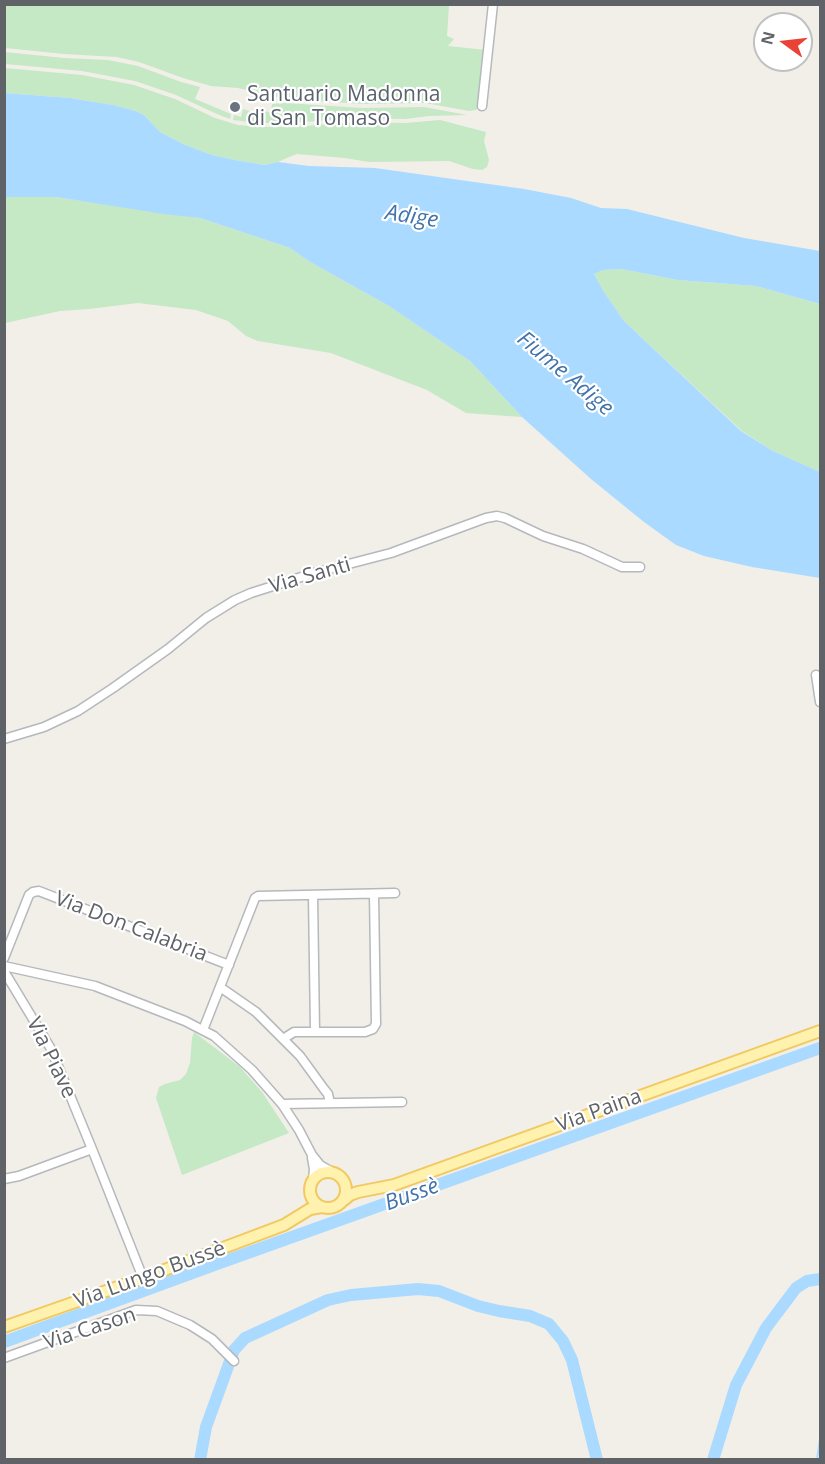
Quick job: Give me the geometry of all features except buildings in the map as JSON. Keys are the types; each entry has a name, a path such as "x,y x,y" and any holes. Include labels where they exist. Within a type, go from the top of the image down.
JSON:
{"main road":[{"name":"Via Paina","path":"344,1200 358,1192 394,1185 820,1031"},
{"path":"332,1172 338,1174 345,1183 346,1194 340,1204 328,1208 322,1207 310,1194 310,1187 313,1180 321,1173 332,1172"},
{"name":"Via Paina","path":"345,1183 376,1188"},
{"name":"Via Lungo Bussè","path":"293,1219 307,1204 310,1194"},
{"name":"Via Lungo Bussè","path":"4,1327 284,1226 313,1208 322,1207"}],"street":[{"path":"482,106 493,4"},
{"name":"Via Santi","path":"4,739 44,726 78,711 168,649 206,618 235,600 314,573 391,553 486,518 497,516 505,518 543,536 583,549 622,567 640,567"},
{"path":"816,675 820,702"},
{"name":"Via Don Calabria","path":"4,958 29,896 39,891 229,965"},
{"path":"203,1030 255,898 258,896 395,893"},
{"path":"282,1039 294,1032 365,1032 374,1029 376,1024 374,894"},
{"path":"314,895 315,1032"},
{"path":"4,966 95,986 185,1021 214,1036 252,1070 282,1104 312,1155 320,1165 332,1172"},
{"name":"Via Piave","path":"4,971 51,1049 143,1278"},
{"path":"220,987 256,1012 300,1056 321,1083 328,1094 330,1103"},
{"path":"282,1104 402,1102"},
{"path":"4,1179 19,1176 92,1149"},
{"path":"312,1155 313,1180"},
{"name":"Via Cason","path":"4,1358 135,1310 157,1311 190,1325 213,1339 231,1357"}],"green space":[{"path":"4,5 449,5 447,36 454,39 448,46 486,50 480,104 476,110 469,111 425,103 363,104 285,99 238,88 211,86 117,57 5,48"},
{"path":"5,52 108,60 138,66 200,87 195,99 231,114 230,119 176,95 135,81 82,71 5,64"},
{"path":"5,68 82,75 134,85 238,125 291,127 358,122 405,123 440,120 486,132 484,141 489,160 487,167 482,170 449,161 369,162 297,154 265,165 235,160 212,155 183,144 160,132 144,115 136,111 70,98 5,93"},
{"path":"272,104 363,108 424,107 467,115 405,119 357,118 291,123 233,120 234,115 241,117 243,109 259,114 260,111 271,112"},
{"path":"4,197 56,197 200,218 290,248 310,262 389,306 470,361 522,417 466,413 427,390 331,353 258,341 246,336 228,321 196,310 138,303 60,311 5,323"},
{"path":"621,269 678,280 756,286 820,304 820,472 773,451 742,431 624,321 594,274 603,270"},
{"path":"194,1032 240,1067 262,1092 289,1133 182,1175 156,1098 159,1087 180,1080 186,1074 190,1063"}],"water":[{"path":"5,93 70,98 136,111 144,115 160,132 183,144 212,155 235,160 265,165 278,162 309,166 375,168 524,189 571,198 601,208 627,209 744,238 820,251 820,304 756,286 678,280 621,269 603,270 594,274 624,321 741,431 773,451 820,472 820,578 752,567 704,556 676,545 591,479 522,417 470,361 389,306 310,262 290,248 200,218 56,197 5,197"}],"waterway":[{"name":"Bussè","path":"4,1342 820,1048"},
{"path":"713,1460 736,1385 766,1328 796,1288 807,1281 820,1279"},
{"path":"200,1460 206,1427 234,1350 245,1338 328,1300 351,1295 418,1289 439,1291 478,1306 530,1316 549,1324 563,1341 572,1360 597,1460"},
{"path":"817,1460 820,1439"}],"place":[{"name":"Santuario Madonna di San Tomaso","path":"235,107"}],"water label":[{"name":"Adige","path":"412,217"},
{"name":"Fiume Adige","path":"565,374"}]}
